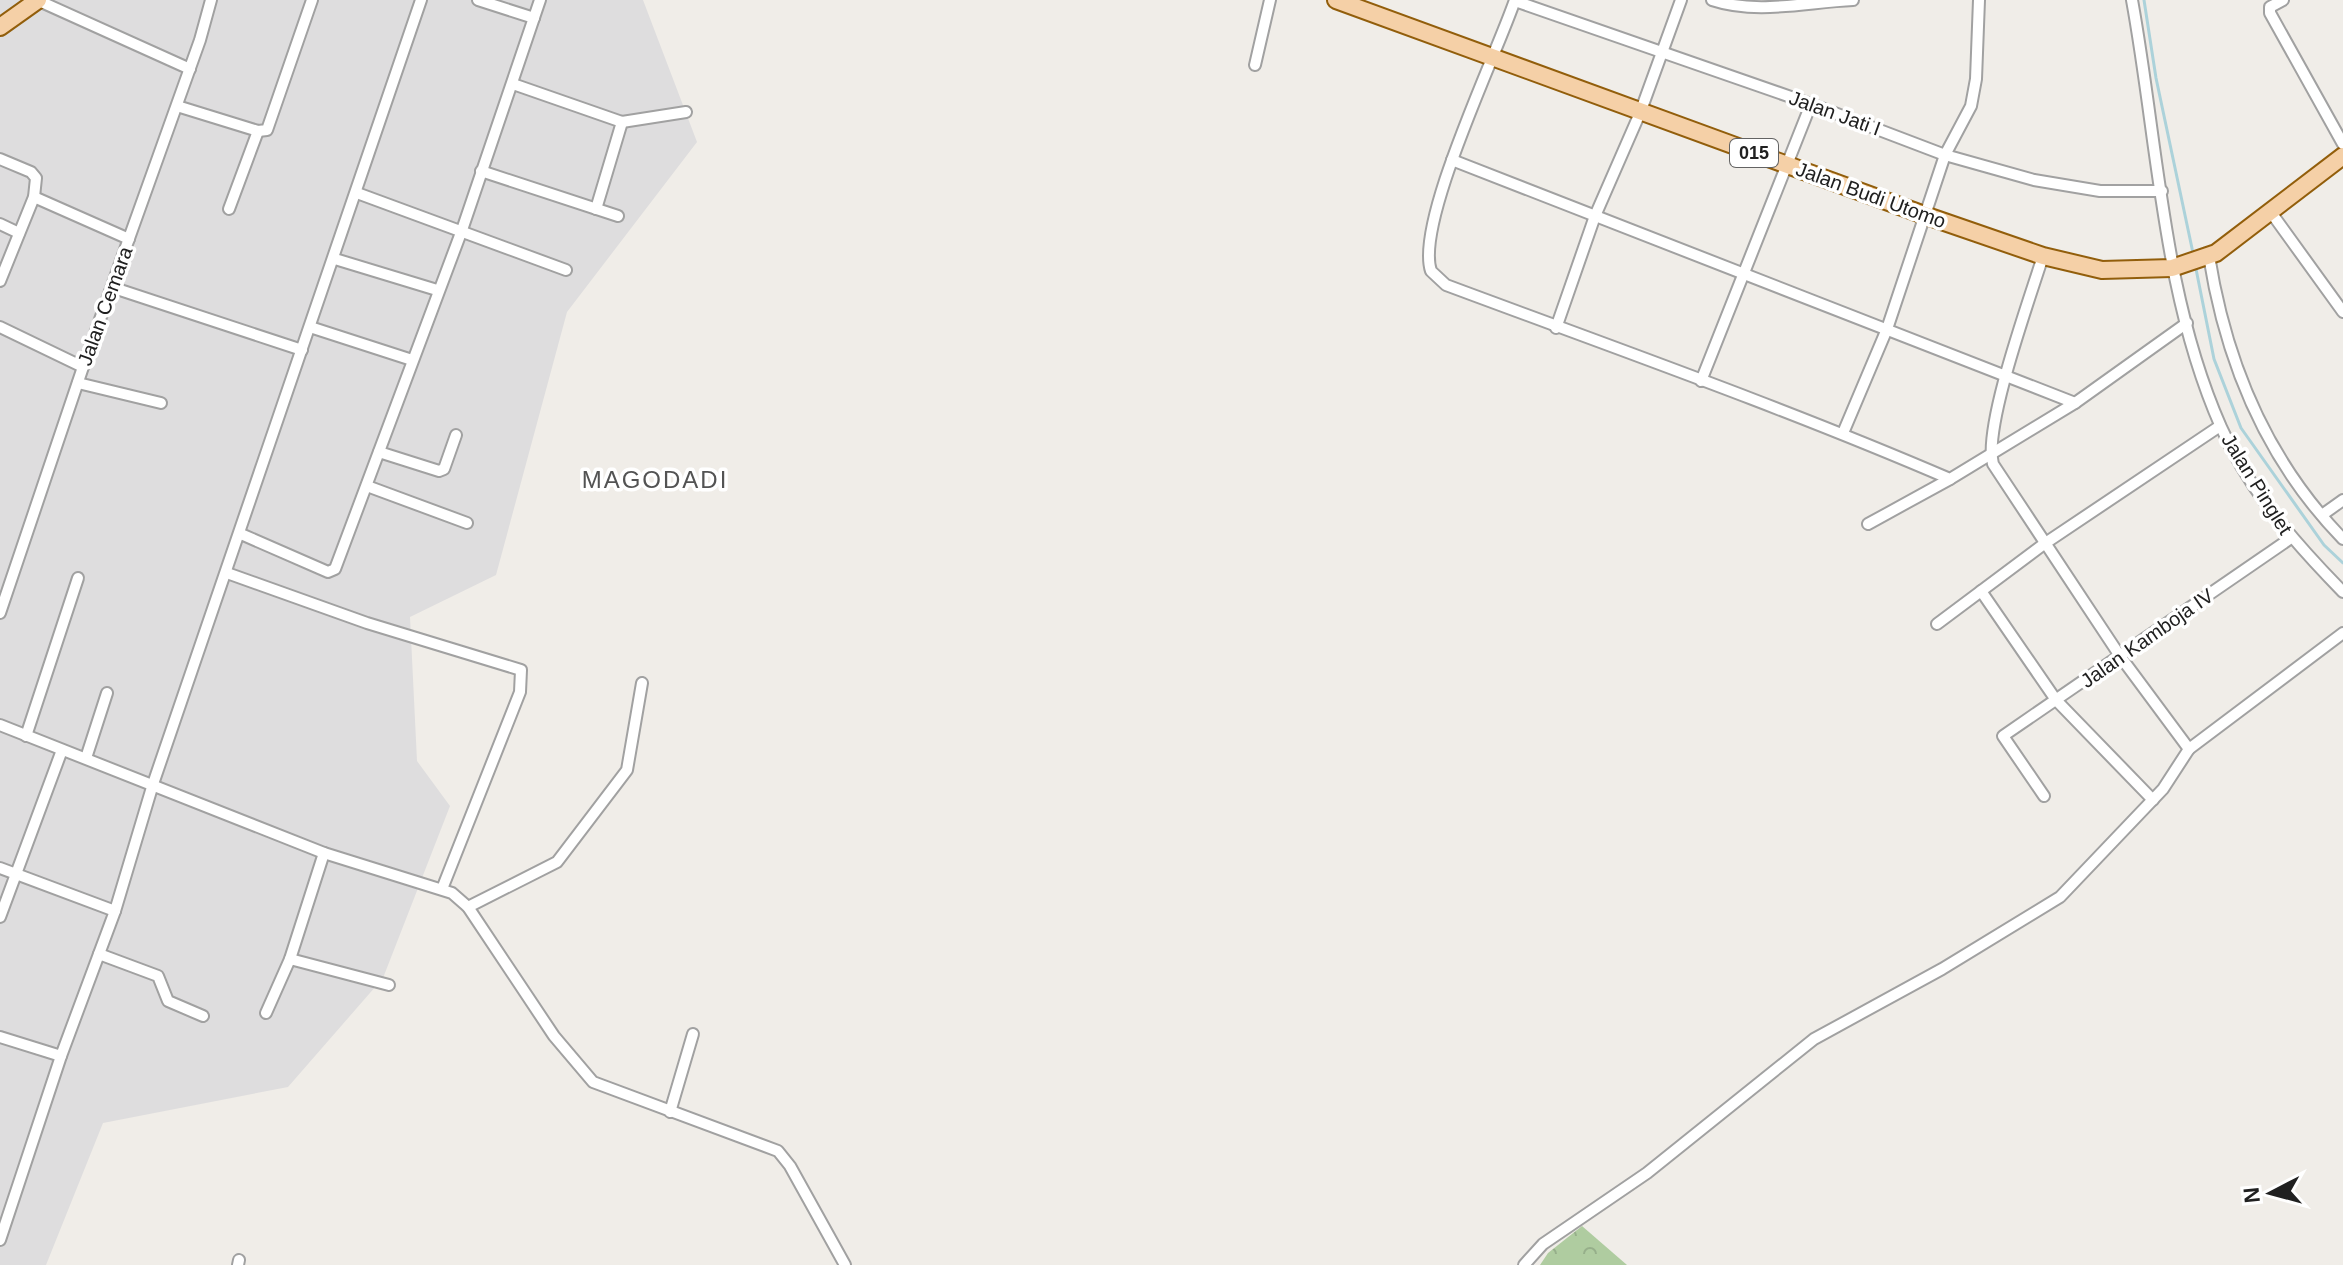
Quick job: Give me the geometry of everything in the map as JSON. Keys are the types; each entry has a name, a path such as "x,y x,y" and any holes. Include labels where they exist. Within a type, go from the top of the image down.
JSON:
{"main road":[{"path":"2,20 38,0"},
{"name":"Jalan Budi Utomo","path":"1336,0 1927,216 2043,256 2102,270 2175,267 2205,258 2343,156"}],"street":[{"path":"38,0 190,69"},
{"name":"Jalan Cemara","path":"0,613 83,367 114,288 190,69 211,0"},
{"path":"177,106 258,131 269,128 312,0"},
{"path":"0,1240 61,1056 115,911 153,784 241,534 421,0"},
{"path":"478,0 534,18"},
{"path":"241,534 330,573 335,569 462,230 540,0"},
{"path":"1255,65 1270,0"},
{"path":"1556,328 1595,216 1640,113 1681,0"},
{"path":"1712,0 1729,6 1853,0"},
{"path":"1843,433 1887,329 1945,155 1964,122 1975,92 1979,0"},
{"name":"Jalan Pinglet","path":"2132,0 2175,267 2187,323 2220,426 2242,468 2291,538 2343,592"},
{"path":"2283,0 2270,7 2270,13 2343,144"},
{"path":"1515,1 1495,58 1452,160 1428,240 1431,271 1446,285 1843,433 1950,479"},
{"name":"Jalan Jati I","path":"1515,1 1811,104 1945,155 2034,180 2073,187 2100,191 2162,191"},
{"path":"513,84 622,122 686,112"},
{"path":"1701,381 1811,104"},
{"path":"596,209 622,122"},
{"path":"229,209 258,131"},
{"path":"0,159 34,174 34,197 0,281"},
{"path":"1452,160 2075,403"},
{"path":"481,171 618,216"},
{"path":"357,193 566,270"},
{"path":"34,197 129,239"},
{"path":"2270,211 2343,312"},
{"path":"0,224 19,233"},
{"path":"2043,256 2006,374 1991,457 1996,471 2044,544 2120,656 2189,749"},
{"path":"2205,258 2220,316 2256,416 2279,459 2343,539"},
{"path":"335,259 437,290"},
{"path":"114,288 302,350"},
{"path":"1868,524 1991,457 2075,403 2187,323"},
{"path":"0,327 83,367"},
{"path":"310,327 412,360"},
{"path":"78,383 161,403"},
{"path":"1937,624 2044,544 2220,426"},
{"path":"379,452 439,471 444,469 456,435"},
{"path":"367,486 467,523"},
{"path":"2322,515 2343,500"},
{"name":"Jalan Kamboja IV","path":"2044,796 2003,737 2291,538"},
{"path":"227,573 367,623 521,670 520,692 442,889"},
{"path":"26,736 78,578"},
{"path":"1981,591 2056,700 2153,800"},
{"path":"1524,1265 1543,1244 1647,1173 1814,1039 1942,969 2060,897 2153,800 2189,749 2343,633"},
{"path":"468,907 557,862 627,770 642,683"},
{"path":"86,758 107,693"},
{"path":"0,725 324,853 442,889 468,907 554,1036 593,1082 778,1151 790,1166 845,1265"},
{"path":"0,917 62,750"},
{"path":"266,1013 290,959 324,853"},
{"path":"0,868 115,911"},
{"path":"99,954 158,976 168,1001 203,1016"},
{"path":"290,959 389,985"},
{"path":"670,1112 693,1034"},
{"path":"0,1037 61,1056"}],"shaded area":[{"path":"0,0 643,0 697,142 567,312 496,575 410,617 417,761 450,806 383,978 288,1087 103,1123 46,1265 0,1265"}],"green space":[{"path":"1582,1226 1627,1265 1540,1265 1548,1253"}],"waterway":[{"path":"2144,0 2156,78 2193,253"},
{"path":"2195,264 2214,359 2241,428 2324,545 2343,563"}],"district":[{"name":"MAGODADI","path":"655,480"}]}
